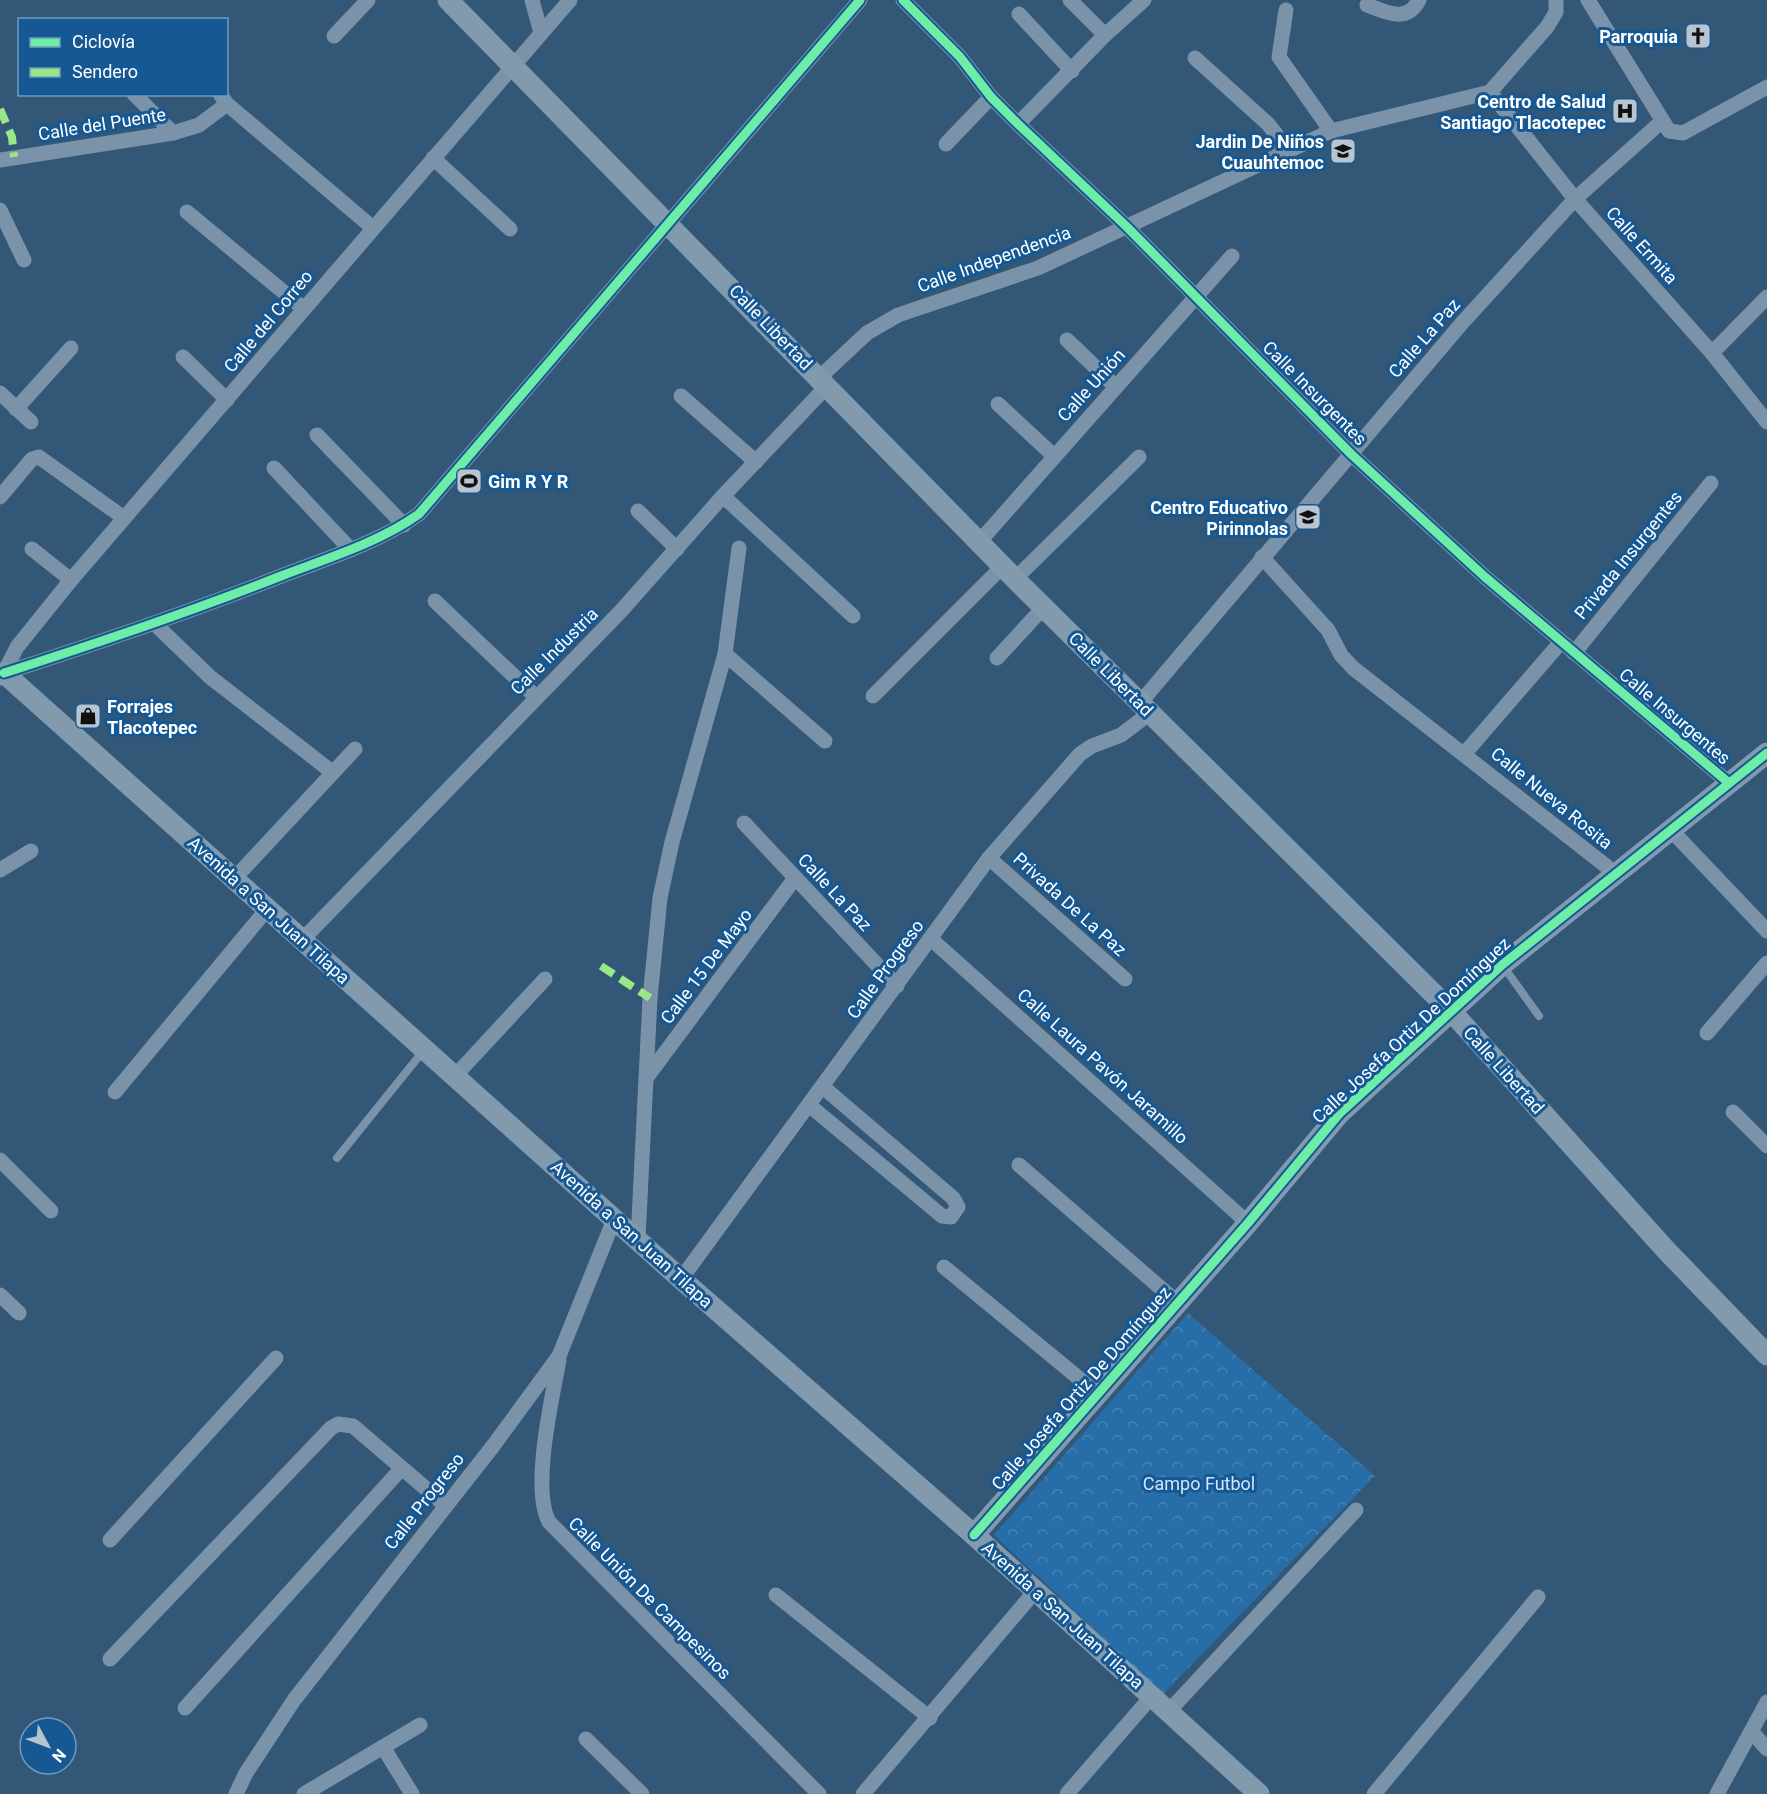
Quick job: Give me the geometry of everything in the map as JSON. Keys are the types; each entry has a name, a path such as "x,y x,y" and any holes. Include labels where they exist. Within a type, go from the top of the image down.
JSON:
{"main road":[{"name":"Calle Libertad","path":"448,0 1044,608 1451,1011 1657,1240 1767,1355"},
{"name":"Avenida a San Juan Tilapa","path":"2,674 303,939 615,1217 681,1279 1036,1590 1259,1794"},
{"name":"Calle Josefa Ortiz De Domínguez","path":"974,1535 1248,1223 1340,1114 1502,965 1767,753"}],"street":[{"path":"334,36 368,0"},
{"path":"531,0 541,33"},
{"name":"Calle del Correo","path":"2,674 18,647 71,580 570,0"},
{"path":"2,674 156,625 351,550 404,525 431,503 860,0"},
{"name":"Calle Insurgentes","path":"903,0 952,49 991,97 1127,227 1351,454 1485,577 1729,783"},
{"path":"1071,0 1105,35"},
{"path":"1018,124 1105,35 1144,0"},
{"path":"1367,5 1393,15 1402,15 1410,12 1419,0"},
{"path":"1490,92 1547,27 1556,12 1556,0"},
{"path":"1588,0 1661,122 1669,131 1683,133 1767,87"},
{"path":"1286,10 1279,57 1331,131"},
{"path":"1019,14 1072,71"},
{"path":"1195,58 1268,124 1276,135 1280,155"},
{"name":"Calle Independencia","path":"824,381 867,333 898,315 1038,268 1331,131 1490,92"},
{"name":"Calle Ermita","path":"1490,92 1575,199 1712,353 1767,422"},
{"path":"136,96 173,133"},
{"path":"946,144 991,97"},
{"name":"Calle del Puente","path":"0,160 173,133 199,125 223,99 373,228"},
{"name":"Calle La Paz","path":"1145,708 1262,557 1462,323 1575,199 1661,122"},
{"path":"433,158 510,229"},
{"path":"0,210 24,260"},
{"path":"187,212 304,309"},
{"name":"Calle Unión","path":"980,541 1232,256"},
{"path":"1712,353 1767,297"},
{"path":"1067,340 1116,387"},
{"path":"16,408 71,348"},
{"path":"183,357 227,400"},
{"name":"Calle Industria","path":"303,939 621,611 756,462 824,381"},
{"path":"0,393 31,422"},
{"path":"681,396 756,462"},
{"path":"998,404 1054,456"},
{"path":"317,435 404,525"},
{"path":"0,497 32,459 39,457 124,518"},
{"path":"873,696 1138,458"},
{"path":"274,468 351,550"},
{"name":"Privada Insurgentes","path":"1574,653 1711,483"},
{"path":"723,496 853,616"},
{"path":"638,511 677,549"},
{"path":"638,1239 653,963 664,869 725,654 740,548"},
{"path":"32,549 71,580"},
{"name":"Calle Nueva Rosita","path":"1262,557 1328,630 1341,655 1353,668 1465,753 1615,873"},
{"path":"435,601 536,697"},
{"path":"997,658 1044,608"},
{"path":"156,625 210,676 332,772"},
{"name":"Calle Nueva Rosita","path":"1465,753 1561,642"},
{"path":"725,654 825,741"},
{"name":"Calle Progreso","path":"681,1279 990,858 1080,754 1092,746 1121,735 1145,708"},
{"path":"234,879 355,749"},
{"name":"Calle La Paz","path":"744,823 897,986"},
{"path":"1671,830 1765,925"},
{"path":"0,870 31,851"},
{"name":"Privada De La Paz","path":"990,858 1125,979"},
{"name":"Calle 15 De Mayo","path":"647,1077 795,878"},
{"path":"115,1092 268,909"},
{"name":"Calle Laura Pavón Jaramillo","path":"932,939 1248,1223"},
{"path":"1707,1033 1767,963"},
{"path":"455,1076 545,979"},
{"path":"809,1106 942,1216 951,1217 956,1213 958,1207 953,1198 823,1086"},
{"path":"836,1126 849,1109"},
{"path":"1733,1112 1767,1146"},
{"path":"0,1160 51,1210"},
{"path":"1019,1165 1178,1303"},
{"name":"Calle Progreso","path":"236,1794 246,1773 294,1700 445,1504 493,1446 559,1356 615,1217"},
{"path":"944,1266 1098,1394"},
{"path":"0,1295 19,1313"},
{"name":"Calle Unión De Campesinos","path":"559,1356 543,1472 543,1511 549,1522 819,1794"},
{"path":"110,1540 276,1358"},
{"path":"110,1659 331,1428 338,1424 353,1426 445,1504"},
{"path":"185,1708 401,1469"},
{"path":"1169,1711 1356,1510"},
{"path":"863,1794 930,1718 1036,1590"},
{"path":"776,1595 930,1718"},
{"path":"1374,1794 1538,1598"},
{"path":"1067,1794 1152,1696"},
{"path":"1717,1794 1767,1702"},
{"path":"303,1794 420,1725"},
{"path":"1752,1732 1767,1749"},
{"path":"586,1739 642,1794"},
{"path":"383,1747 412,1794"}],"lane":[{"path":"1502,965 1539,1016"},
{"path":"337,1158 424,1048"}],"green space":[{"name":"Campo Futbol","path":"1188,1313 1375,1476 1163,1694 994,1535"}],"marked path":[{"path":"0,109 12,137 14,157"},
{"path":"601,966 650,998"}],"cycle path":[{"path":"4,673 178,615 335,556 370,542 419,514 860,0"},
{"path":"903,0 960,57 991,97 1127,227 1351,454 1485,577 1729,783"},
{"path":"974,1535 1248,1223 1339,1114 1502,965 1767,753"}],"place":[{"name":"Parroquia","path":"1698,36"},
{"name":"Centro de Salud Santiago Tlacotepec","path":"1625,111"},
{"name":"Jardin De Niños Cuauhtemoc","path":"1343,151"},
{"name":"Gim R Y R","path":"469,481"},
{"name":"Centro Educativo Pirinnolas","path":"1308,517"},
{"name":"Forrajes Tlacotepec","path":"88,716"}]}
